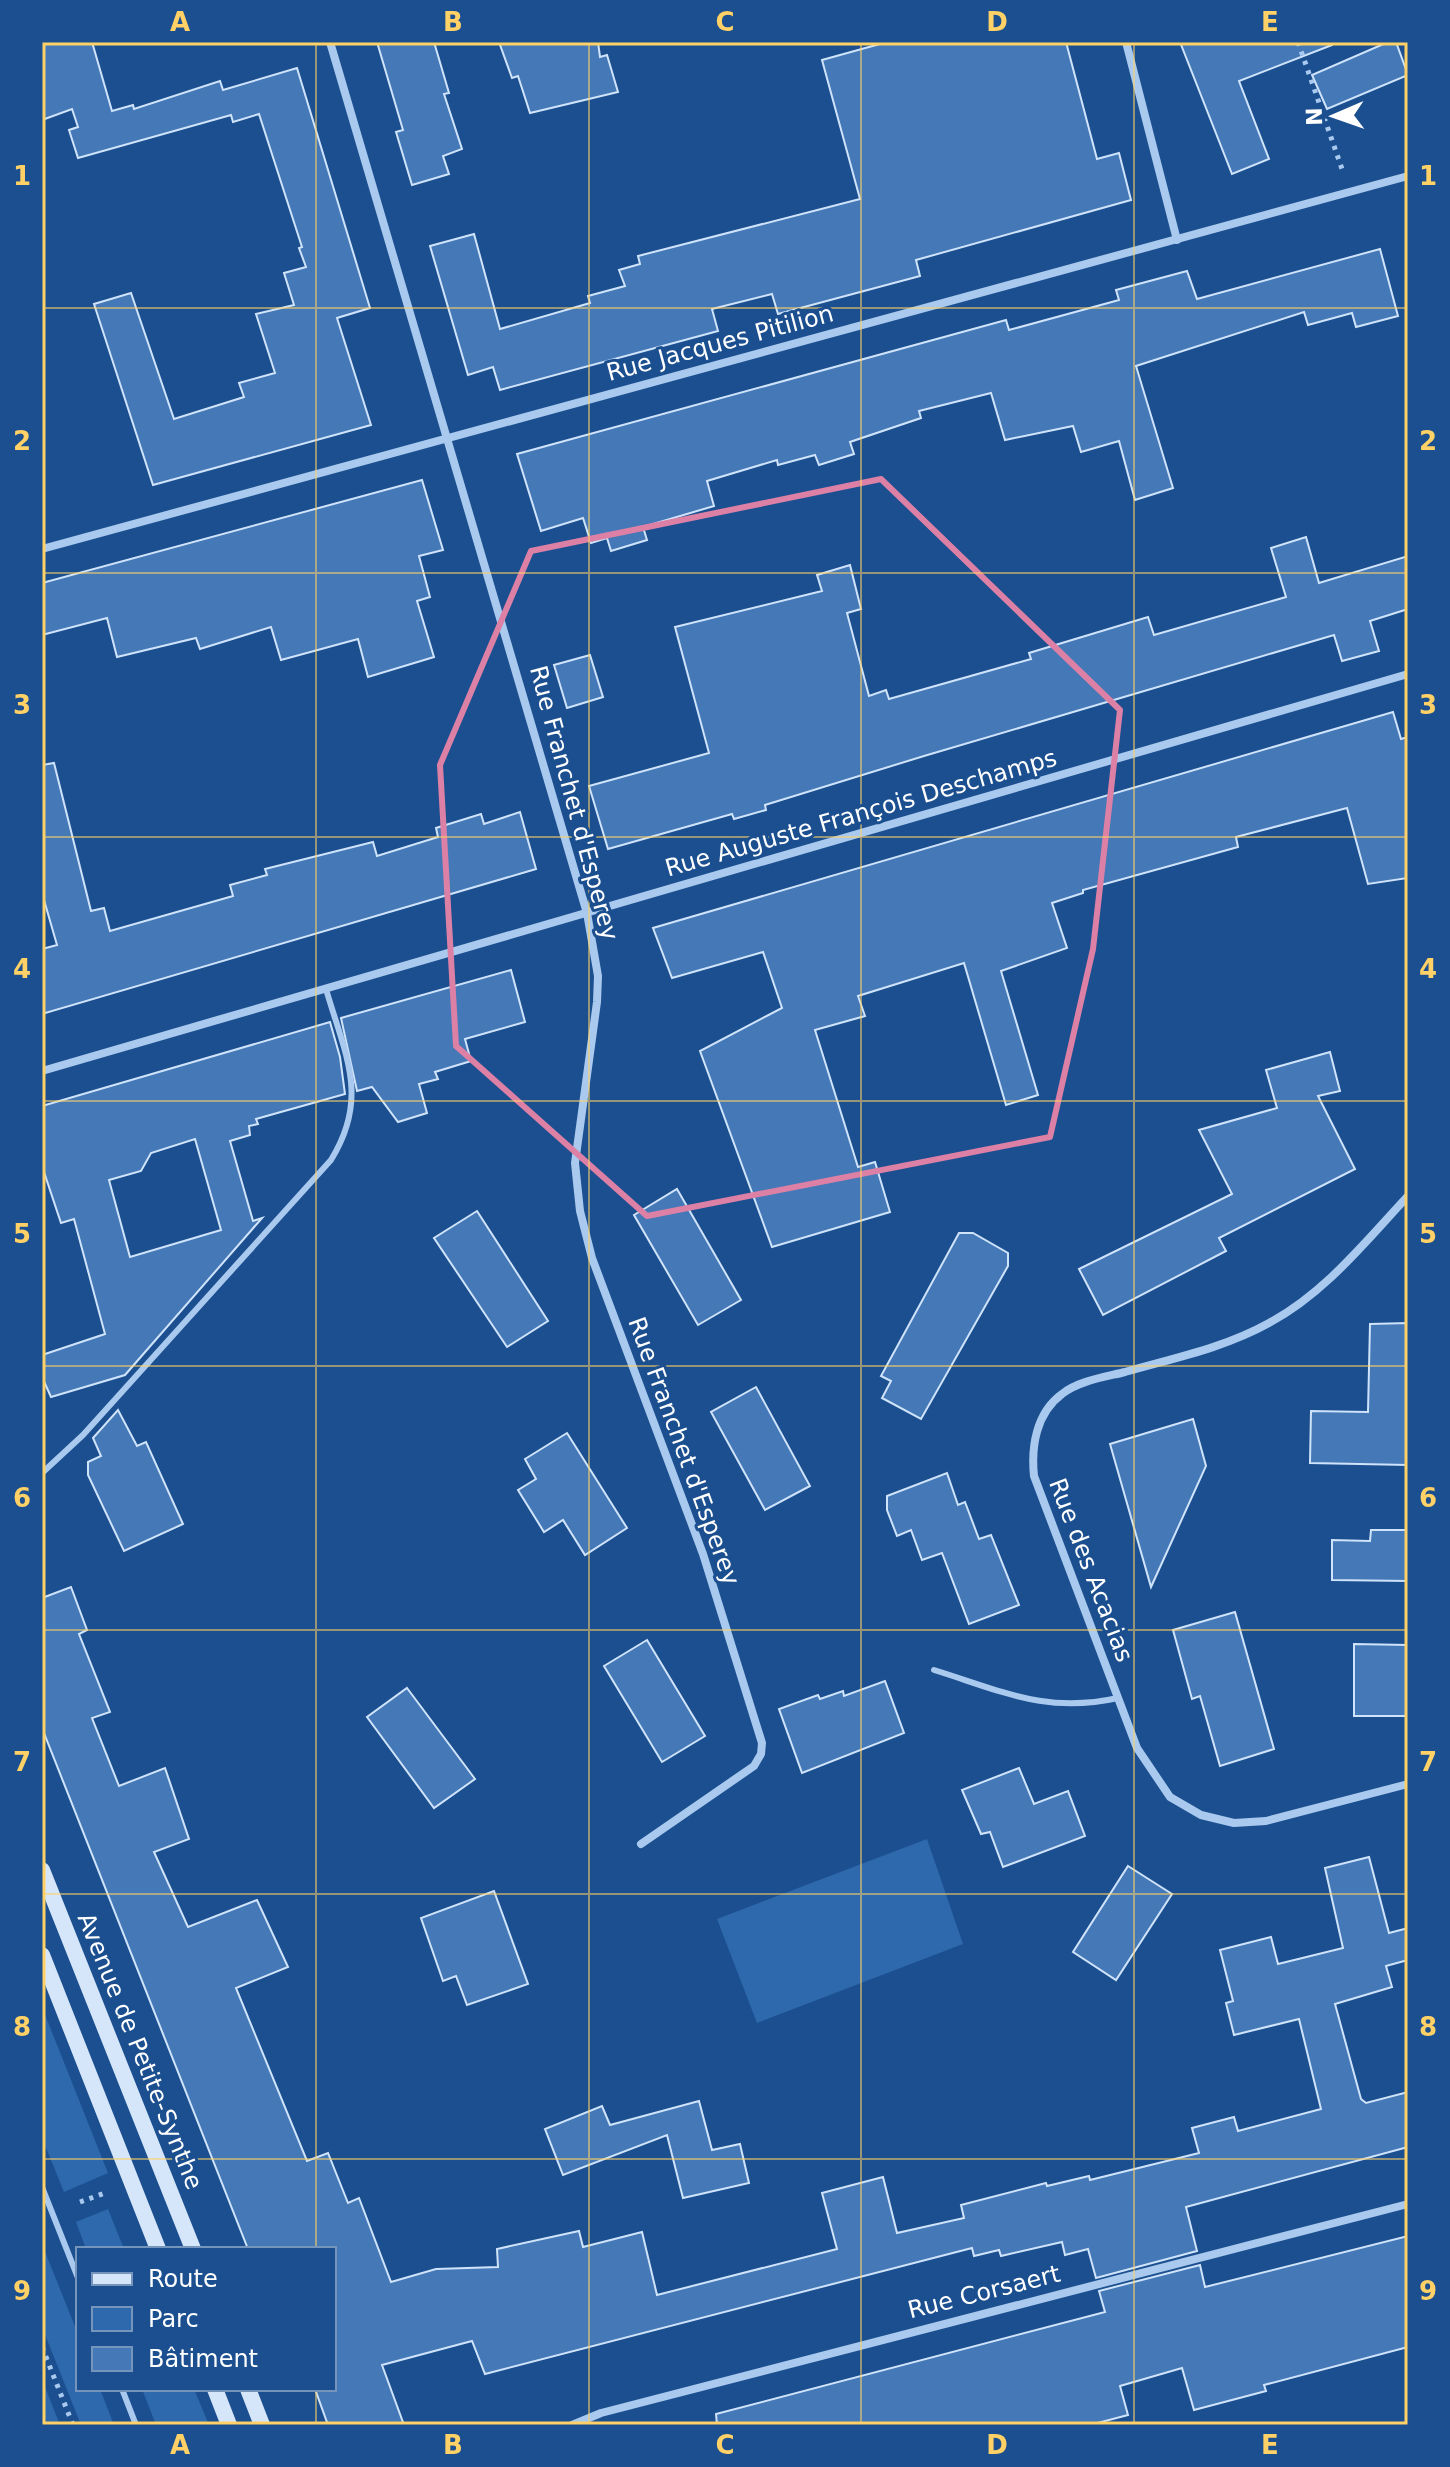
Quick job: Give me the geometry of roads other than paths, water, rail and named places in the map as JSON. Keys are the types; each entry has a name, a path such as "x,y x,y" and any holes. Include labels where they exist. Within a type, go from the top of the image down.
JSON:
{"main road":[{"name":"Avenue de Petite-Synthe","path":"42,1870 192,2247"},
{"path":"42,1955 157,2247"},
{"path":"216,2391 229,2425"},
{"path":"249,2391 262,2425"}],"street":[{"name":"Rue Franchet d'Esperey","path":"330,42 450,438 587,913 598,976 575,1163 580,1211 592,1258 703,1554 762,1743 761,1754 754,1766 641,1844"},
{"path":"1126,42 1177,240"},
{"name":"Rue Jacques Pitilion","path":"42,549 1408,176"},
{"name":"Rue Auguste François Deschamps","path":"42,1071 1408,674"},
{"name":"Rue des Acacias","path":"1408,1196 1326,1283 1269,1324 1216,1347 1079,1385 1064,1392 1044,1414 1033,1446 1034,1476 1137,1748 1157,1783 1187,1809 1217,1820 1266,1821 1408,1784"},
{"name":"Rue Corsaert","path":"572,2425 601,2413 1408,2204"}],"lane":[{"path":"42,1473 83,1435 331,1160 340,1145 354,1107 345,1055 326,989"},
{"name":"Rue des Acacias","path":"934,1670 1054,1705 1090,1704 1118,1698"},
{"path":"42,2187 76,2273"},
{"path":"123,2391 136,2425"}]}
